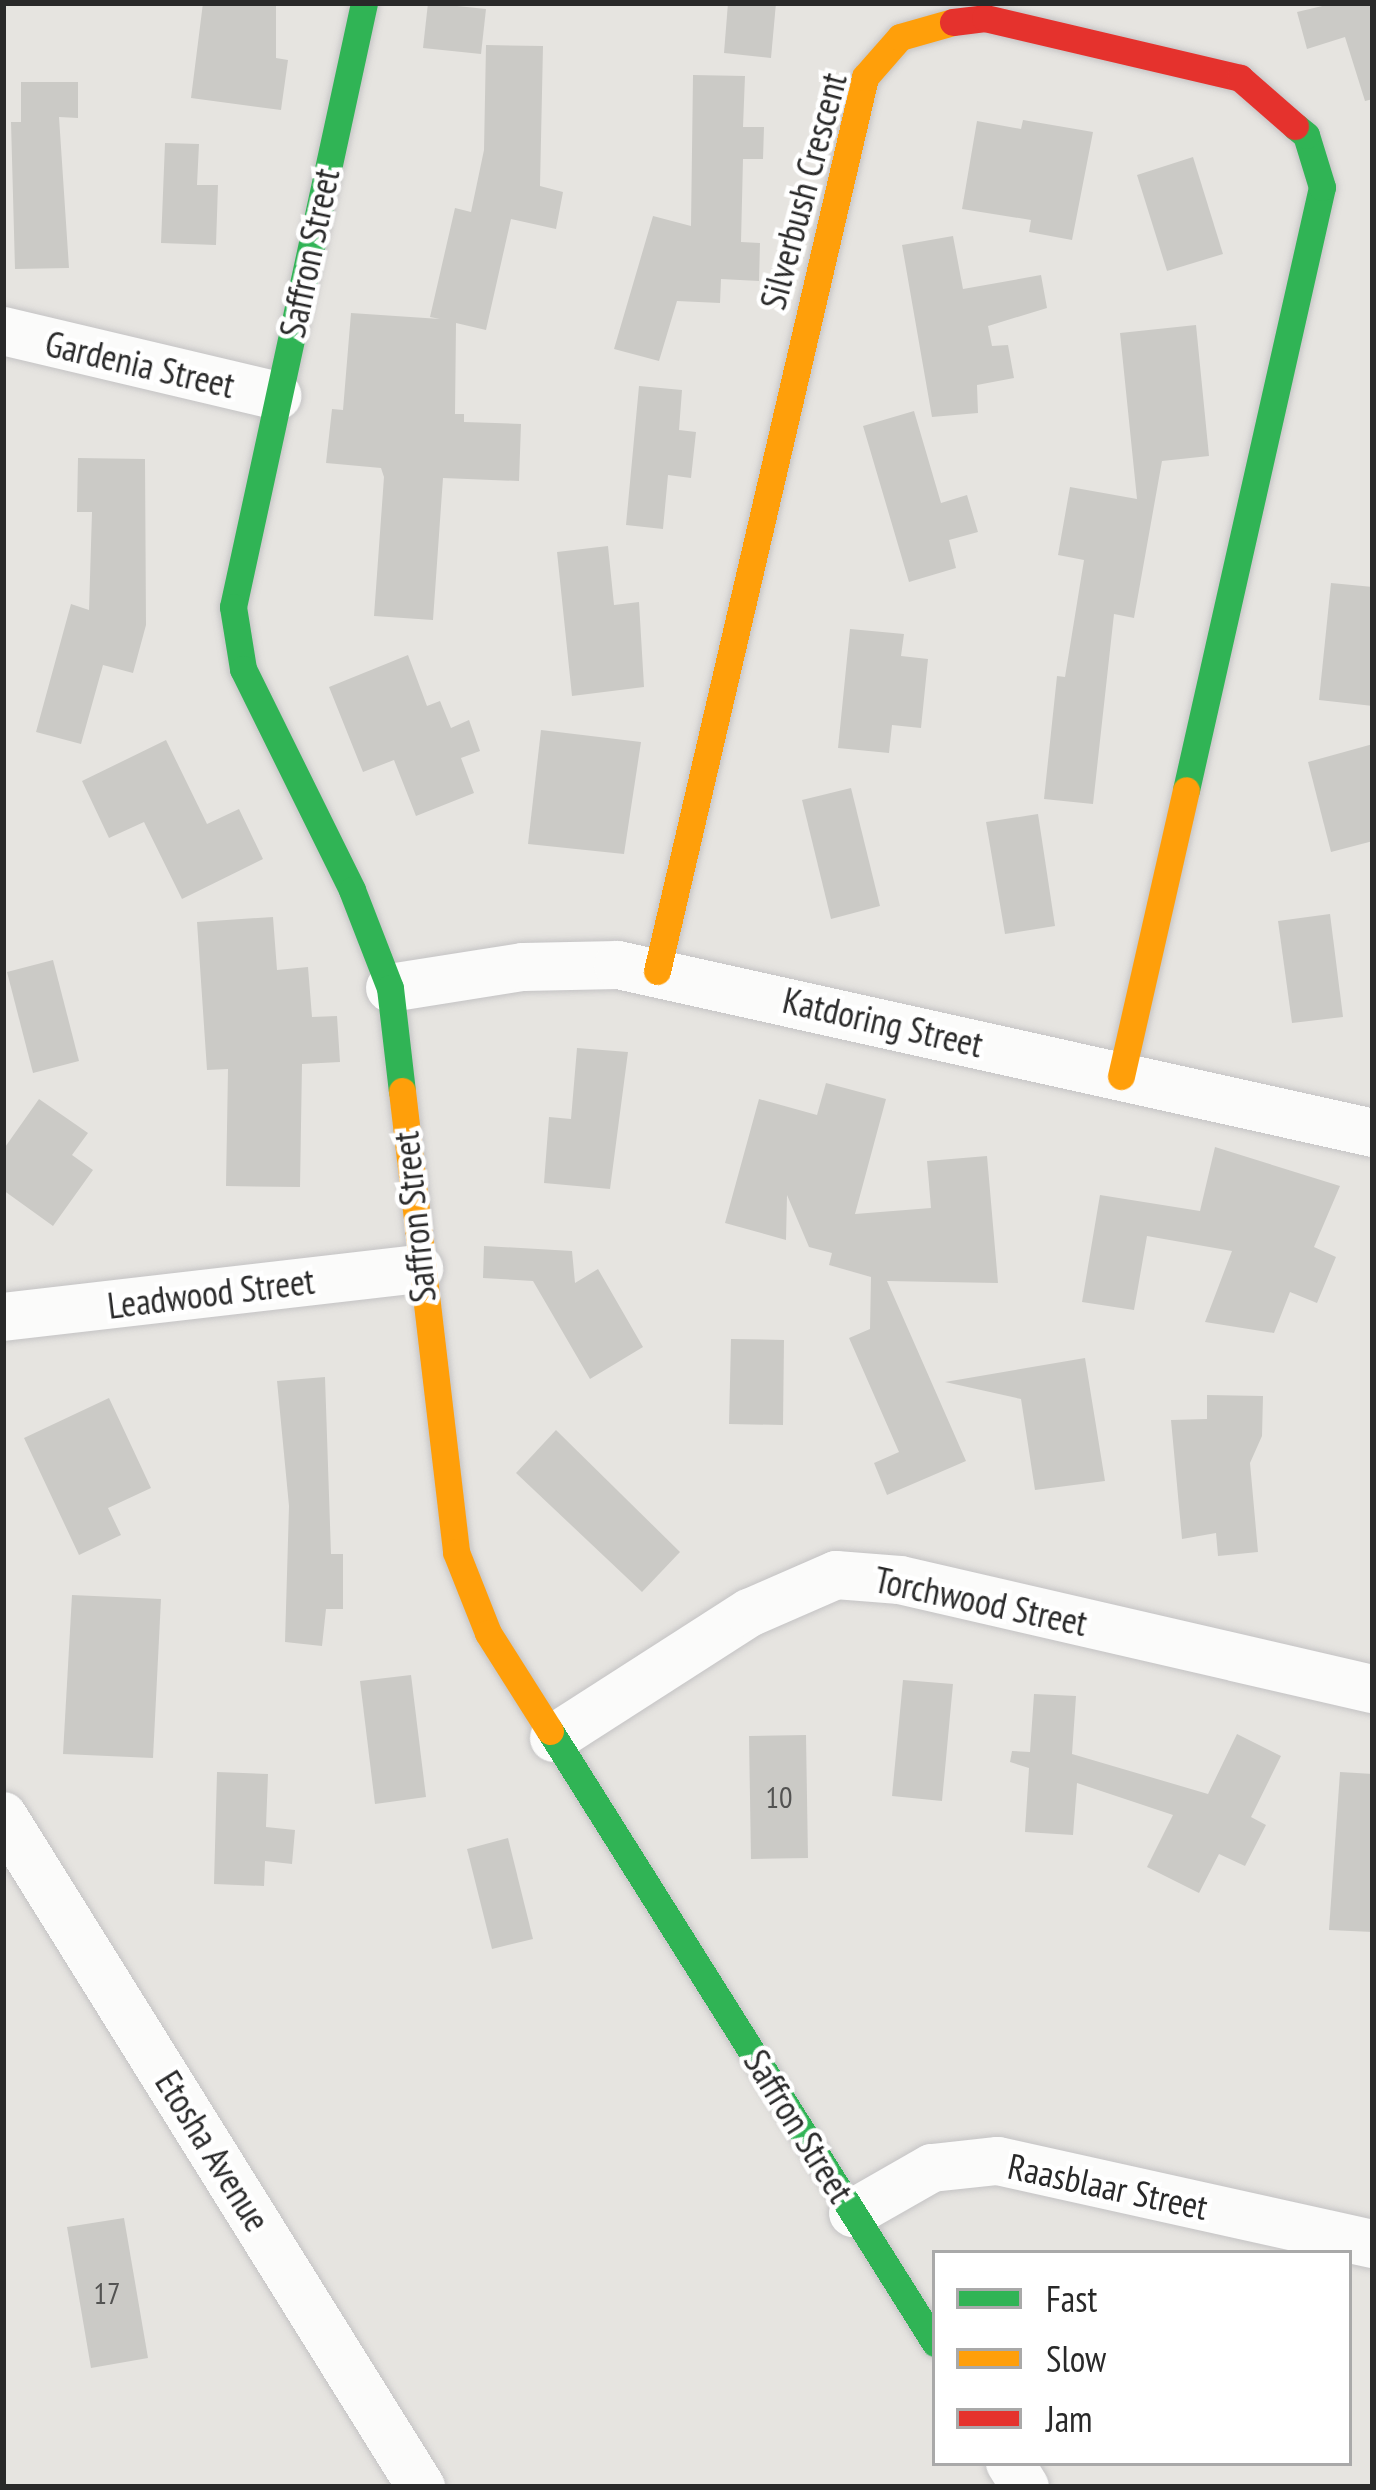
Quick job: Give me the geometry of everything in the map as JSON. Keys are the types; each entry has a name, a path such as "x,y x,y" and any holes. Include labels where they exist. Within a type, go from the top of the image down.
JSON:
{"street":[{"name":"Saffron Street","path":"364,3 233,592 236,644 390,988 419,1269 464,1582 554,1738 932,2338"},
{"name":"Silverbush Crescent","path":"657,970 865,77 912,31 985,18 1240,78 1306,135 1322,187 1121,1076"},
{"name":"Gardenia Street","path":"3,332 277,396"},
{"name":"Katdoring Street","path":"390,988 568,963 657,970 1373,1132"},
{"name":"Leadwood Street","path":"3,1317 419,1269"},
{"name":"Torchwood Street","path":"554,1738 749,1613 836,1575 900,1580 1373,1689"},
{"name":"Etosha Avenue","path":"3,1816 422,2487"},
{"name":"Raasblaar Street","path":"853,2213 932,2168 998,2161 1373,2244"}],"building":[{"path":"203,3 276,3 276,58 288,60 281,110 191,98"},
{"path":"428,3 486,9 481,54 423,48"},
{"path":"728,3 776,3 771,58 724,53"},
{"path":"1335,3 1373,3 1373,99 1365,101 1345,37 1307,49 1297,12"},
{"path":"486,45 543,46 540,186 563,192 556,229 511,219 486,330 456,323 455,414 464,414 464,422 521,424 519,481 443,478 433,620 374,616 384,477 381,468 326,463 332,409 343,410 351,313 440,319 430,317 455,208 471,212 484,150"},
{"path":"693,75 745,76 743,127 764,127 763,159 743,159 741,242 760,243 759,281 721,279 720,303 677,301 659,361 614,349 653,216 691,226"},
{"path":"21,82 78,82 78,118 59,117 69,268 15,269 11,122 21,122"},
{"path":"1023,120 1093,132 1072,240 1029,232 1031,220 962,209 977,121 1021,129"},
{"path":"165,143 199,144 197,185 218,185 216,245 161,243"},
{"path":"1193,157 1223,254 1167,271 1137,175"},
{"path":"953,236 963,289 1041,275 1047,308 988,326 992,346 1008,345 1014,378 977,385 978,413 932,417 902,245"},
{"path":"1196,325 1209,456 1162,461 1134,618 1114,614 1093,804 1044,799 1057,676 1065,677 1084,560 1058,555 1070,487 1137,499 1120,333"},
{"path":"639,386 682,390 679,430 696,432 691,478 668,475 663,529 626,525"},
{"path":"914,411 941,503 967,495 978,532 949,540 956,568 909,582 863,426"},
{"path":"78,458 145,459 146,625 133,673 103,665 81,744 36,732 71,604 89,610 92,512 77,512"},
{"path":"608,546 614,605 639,602 644,687 572,696 557,552"},
{"path":"1331,583 1373,587 1373,706 1319,700"},
{"path":"850,629 904,634 901,656 928,659 921,728 892,725 889,753 838,748"},
{"path":"408,655 427,706 440,701 451,728 469,720 480,751 461,758 474,793 416,816 394,760 363,772 329,687"},
{"path":"541,730 641,742 624,854 528,844"},
{"path":"166,740 207,824 239,809 263,859 182,899 144,822 109,838 82,781"},
{"path":"1373,744 1373,841 1331,852 1308,762"},
{"path":"851,788 880,906 831,919 802,800"},
{"path":"1038,814 1055,926 1005,934 986,822"},
{"path":"1330,914 1343,1017 1292,1023 1278,921"},
{"path":"273,917 277,970 308,967 312,1017 337,1016 340,1062 302,1064 300,1187 226,1186 228,1069 207,1070 197,922"},
{"path":"53,960 79,1061 33,1073 7,972"},
{"path":"577,1048 628,1052 610,1189 544,1183 549,1117 571,1119"},
{"path":"826,1083 886,1099 855,1214 931,1208 927,1161 987,1156 998,1283 887,1281 966,1461 887,1495 874,1463 899,1452 849,1338 870,1329 871,1277 829,1265 832,1253 809,1247 787,1195 786,1240 725,1223 759,1099 817,1115"},
{"path":"39,1099 88,1133 72,1155 93,1170 53,1226 3,1190 3,1150"},
{"path":"1215,1147 1340,1186 1314,1247 1336,1257 1317,1303 1290,1292 1274,1333 1205,1322 1232,1251 1147,1236 1134,1310 1082,1302 1100,1195 1200,1211"},
{"path":"484,1246 572,1251 575,1283 598,1269 643,1347 590,1379 533,1281 483,1278"},
{"path":"731,1339 784,1340 783,1425 729,1424"},
{"path":"1085,1358 1105,1481 1035,1490 1021,1399 945,1382"},
{"path":"325,1377 331,1554 343,1554 343,1609 326,1609 322,1646 285,1642 289,1506 277,1381"},
{"path":"1207,1395 1263,1396 1262,1436 1250,1463 1258,1552 1218,1556 1216,1533 1182,1539 1171,1420 1207,1419"},
{"path":"109,1398 151,1488 108,1508 121,1535 79,1555 24,1438"},
{"path":"556,1430 680,1552 642,1592 516,1473"},
{"path":"72,1595 161,1599 153,1758 63,1754"},
{"path":"411,1675 426,1797 375,1804 360,1681"},
{"path":"903,1680 953,1684 942,1801 892,1796"},
{"path":"1034,1694 1076,1696 1072,1754 1208,1794 1237,1734 1281,1756 1251,1817 1266,1825 1245,1866 1219,1854 1199,1893 1147,1867 1173,1815 1077,1783 1073,1835 1025,1832 1029,1768 1010,1762 1012,1751 1030,1752"},
{"path":"806,1735 808,1858 751,1859 749,1736"},
{"path":"217,1772 268,1774 266,1827 295,1830 292,1864 265,1861 264,1886 214,1884"},
{"path":"1340,1772 1373,1774 1373,1932 1329,1930"},
{"path":"508,1838 533,1939 492,1949 467,1849"},
{"path":"124,2218 148,2358 91,2368 67,2227"}],"traffic: fast":[{"path":"364,3 233,607 243,669 352,890 390,988 402,1091"},
{"path":"1186,790 1322,187 1306,135 1295,126"},
{"path":"550,1731 932,2338"}],"traffic: slow":[{"path":"657,971 865,77 900,37 953,22"},
{"path":"1121,1076 1186,790"},
{"path":"402,1091 456,1552 488,1633 550,1731"}],"traffic: jam":[{"path":"953,22 985,18 1240,78 1295,126"}]}
